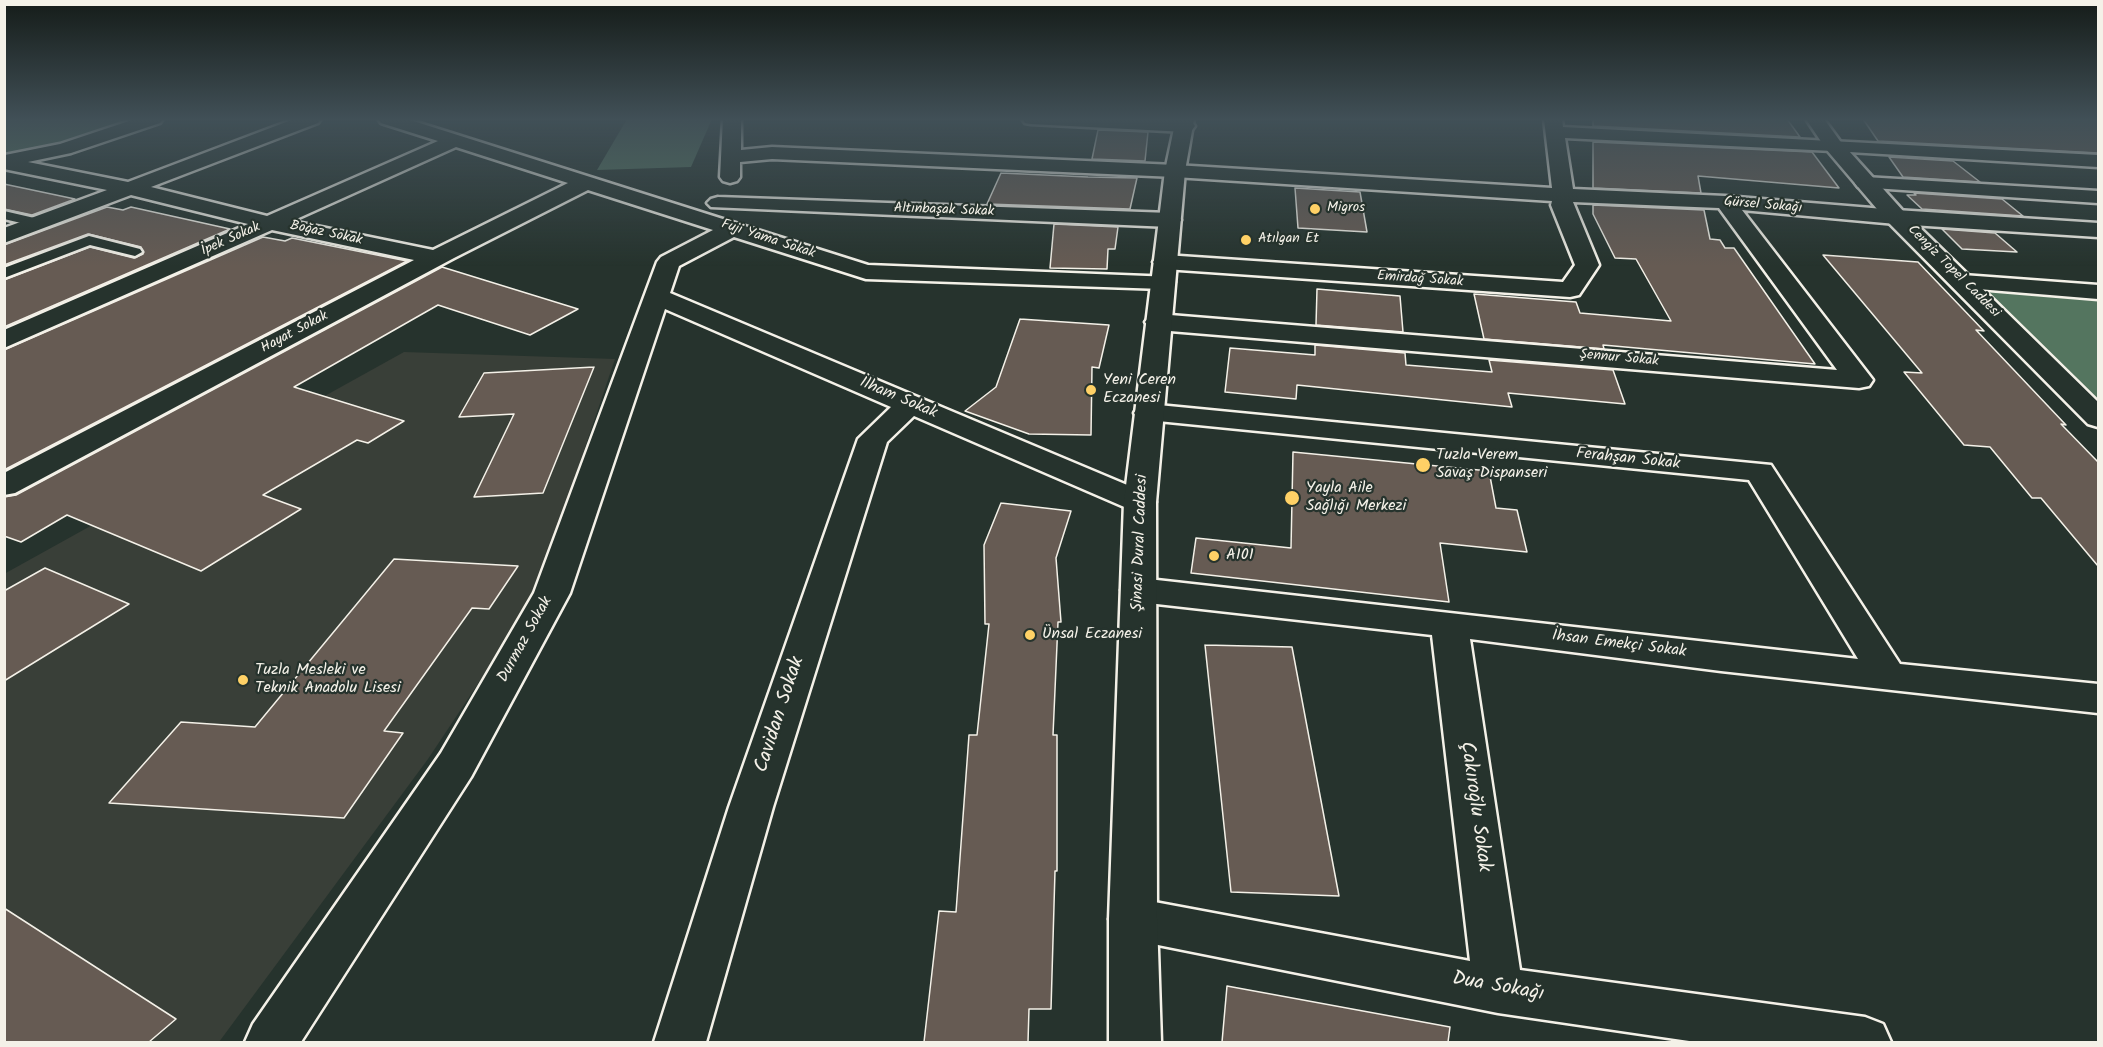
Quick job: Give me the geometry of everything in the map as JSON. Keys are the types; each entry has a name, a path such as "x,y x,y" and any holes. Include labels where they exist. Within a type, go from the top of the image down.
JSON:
{"street":[{"name":"Boğaz Sokak","path":"32,168 128,188 270,223 436,258"},
{"path":"4,236 182,168"},
{"name":"İpek Sokak","path":"4,340 394,168"},
{"name":"Fuji Yama Sokak","path":"543,168 724,219 866,272 1164,272"},
{"path":"724,219 731,168"},
{"name":"Gürsel Sokağı","path":"1105,168 1563,195 1725,202 1896,217 2098,230"},
{"name":"Şinasi Dural Caddesi","path":"1135,1042 1133,919 1140,502 1176,168"},
{"path":"1559,168 1563,195"},
{"name":"Cengiz Topel Caddesi","path":"1852,168 1896,217 2098,418"},
{"name":"Hayat Sokak","path":"4,486 436,258 587,182"},
{"path":"1865,183 2098,197"},
{"name":"Emirdağ Sokak","path":"1164,272 1570,290 1587,265 1562,206 1563,195"},
{"name":"Şennur Sokak","path":"1158,322 1859,380 1725,202"},
{"name":"Altınbaşak Sokak","path":"724,219 1170,220"},
{"name":"Durmaz Sokak","path":"270,1042 456,765 552,593 669,262 724,219"},
{"path":"1963,282 2098,292"},
{"name":"İlham Sokak","path":"656,296 1140,502"},
{"name":"Cavidan Sokak","path":"680,1042 751,807 873,439 911,404"},
{"name":"Ferahşan Sokak","path":"1148,413 1760,472 1888,676"},
{"name":"İhsan Emekçi Sokak","path":"1139,590 2098,699"},
{"name":"Çakıroğlu Sokak","path":"1449,624 1498,990"},
{"name":"Dua Sokağı","path":"1133,919 1498,990 1865,1042"}],"lane":[{"path":"4,215 38,223"},
{"path":"4,274 89,240 135,252"}],"shaded area":[{"name":"Tuzla Mesleki ve Teknik Anadolu Lisesi","path":"404,352 615,359 533,601 428,759 219,1042 5,1042 4,574"}],"green space":[{"path":"598,168 664,168 597,170"},
{"path":"1985,291 2098,299 2098,404"}],"building":[{"path":"1593,168 1824,168 1839,188 1698,176 1701,193 1593,188"},
{"path":"1897,168 1962,168 1980,182 1903,177"},
{"path":"1001,173 1137,178 1130,209 987,204"},
{"path":"4,184 75,199 32,215 4,209"},
{"path":"1295,188 1360,192 1367,232 1298,228"},
{"path":"1914,193 2002,199 2023,216 1922,209 1907,195 1916,195"},
{"path":"1593,205 1704,210 1710,239 1720,240 1725,248 1734,248 1815,364 1603,345 1604,349 1484,339 1474,294 1576,302 1580,313 1671,321 1636,259 1615,258 1593,214"},
{"path":"107,207 123,210 131,207 230,229 4,327 4,280 90,247 134,258 143,254 141,247 88,234 4,265 4,245"},
{"path":"1054,224 1118,227 1115,249 1108,249 1107,269 1050,268"},
{"path":"1942,229 1995,233 2017,252 1962,249"},
{"path":"263,237 285,241 292,238 407,261 4,470 4,350"},
{"path":"1823,255 1918,262 1984,331 1976,330 2098,462 2098,566 2041,498 2032,498 1990,447 1964,445 1904,372 1922,373"},
{"path":"442,267 578,309 530,335 438,305 294,387 404,421 368,443 357,440 263,495 301,509 201,571 67,515 21,542 4,536 4,497 16,495"},
{"path":"1317,289 1400,296 1403,332 1316,325"},
{"path":"1020,319 1109,325 1099,368 1092,367 1091,435 1029,434 965,411 996,387"},
{"path":"1315,345 1405,353 1406,365 1492,372 1489,360 1613,370 1625,404 1508,393 1512,407 1297,385 1296,399 1225,392 1230,348 1315,355"},
{"path":"594,367 543,493 474,497 514,414 459,417 484,373"},
{"path":"1293,452 1489,471 1496,508 1517,510 1527,552 1440,543 1449,602 1191,573 1196,538 1291,548"},
{"path":"1001,503 1071,511 1056,558 1061,622 1058,622 1053,735 1057,735 1057,871 1055,871 1051,1009 1029,1009 1028,1042 924,1042 939,911 956,912 969,735 977,735 989,624 985,624 984,545"},
{"path":"394,559 518,566 489,609 472,608 384,731 403,733 344,818 109,803 181,722 255,727"},
{"path":"45,568 129,604 4,681 4,591"},
{"path":"1205,645 1292,647 1339,896 1231,892"},
{"path":"4,908 176,1019 149,1042 4,1042"},
{"path":"1227,986 1450,1027 1448,1042 1222,1042"}],"place":[{"name":"Migros","path":"1315,209"},
{"name":"Atılgan Et","path":"1246,240"},
{"name":"Yeni Ceren Eczanesi","path":"1091,390"},
{"name":"Tuzla Verem Savaş Dispanseri","path":"1423,465"},
{"name":"Yayla Aile Sağlığı Merkezi","path":"1292,498"},
{"name":"A101","path":"1214,556"},
{"name":"Ünsal Eczanesi","path":"1030,635"},
{"name":"Tuzla Mesleki ve Teknik Anadolu Lisesi","path":"243,680"}]}
